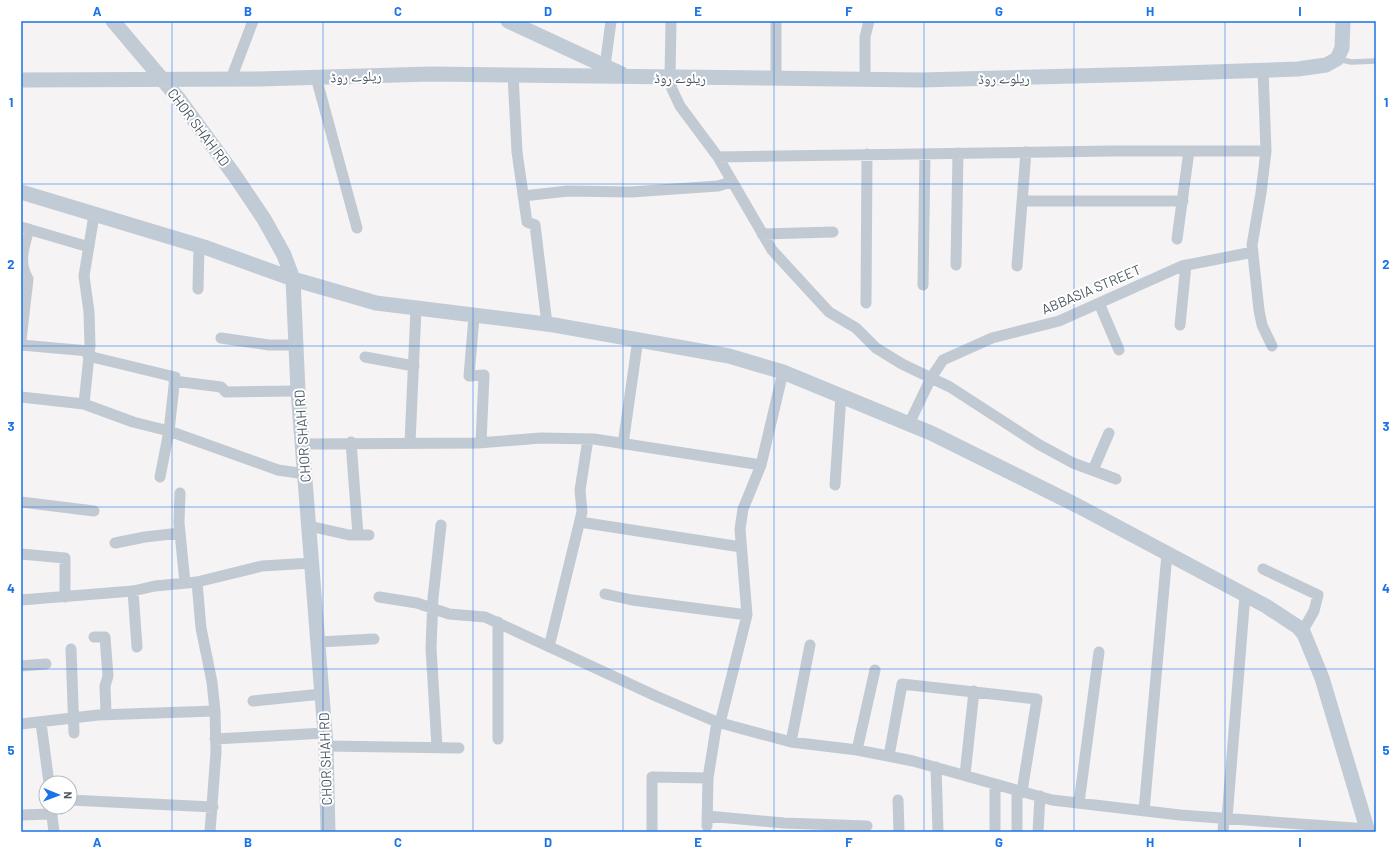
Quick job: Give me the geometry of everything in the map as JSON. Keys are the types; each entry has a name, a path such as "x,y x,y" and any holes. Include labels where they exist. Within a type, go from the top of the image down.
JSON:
{"street":[{"name":"CHOR SHAH RD","path":"113,21 178,98 231,170 264,219 284,255 293,279 298,391 326,739 328,832"},
{"path":"231,79 252,21"},
{"path":"508,21 628,77"},
{"path":"605,66 611,21"},
{"path":"671,21 670,77 672,88 680,106 718,157 731,182 772,250 829,312 856,328 876,348 902,364 950,387 1038,444 1073,463 1116,479"},
{"path":"776,21 776,78"},
{"path":"865,78 865,37 869,21"},
{"path":"1337,59 1342,48 1344,21"},
{"name":"ریلوے روڈ","path":"21,80 231,79 431,74 865,78 920,80 1136,75 1263,69 1298,69 1326,65 1337,59"},
{"path":"1263,69 1266,151 1261,193 1252,245 1255,284 1262,326 1272,346"},
{"path":"513,75 517,152 523,196 527,222 535,225 547,324"},
{"path":"316,77 358,228"},
{"path":"1177,239 1189,151"},
{"path":"718,157 1026,152 1266,151"},
{"path":"1017,266 1026,152"},
{"path":"956,266 958,153"},
{"path":"866,303 867,154"},
{"path":"922,285 925,154"},
{"path":"523,196 568,191 631,192 718,186 731,182"},
{"path":"21,192 199,246 293,279 376,303 474,317 547,324 729,356 783,372 841,395 996,464 1245,595 1286,618 1302,632 1322,678 1368,831 1292,828 1225,818 1144,811 1079,803 1019,791 936,767 889,756 857,750 791,742 718,722 658,697 485,617 449,614 417,603 379,597"},
{"path":"1022,201 1183,201"},
{"path":"84,404 89,354 89,312 84,276 94,215"},
{"path":"21,340 28,279 24,271 22,258 25,228 89,247"},
{"path":"762,234 833,232"},
{"path":"198,289 199,246"},
{"name":"ABBASIA STREET","path":"909,424 931,378 943,360 992,338 1059,321 1186,265 1253,252"},
{"path":"1180,324 1186,265"},
{"path":"1099,303 1119,350"},
{"path":"410,443 416,309"},
{"path":"474,317 469,376 484,375 481,443"},
{"path":"221,338 269,345 297,345"},
{"path":"623,444 638,339"},
{"path":"21,345 89,354 175,377 160,477"},
{"path":"365,357 414,366"},
{"path":"783,372 760,465 743,509 740,529 747,615 718,722 708,778 707,821 798,828 867,826"},
{"path":"174,381 221,387 226,392 298,391"},
{"path":"835,485 841,395"},
{"path":"21,397 84,404 133,422 168,431 278,470 305,474"},
{"path":"1093,470 1110,433"},
{"path":"303,444 351,442 481,443 541,438 588,439 653,447 760,465"},
{"path":"549,647 582,512 580,490 588,439"},
{"path":"309,526 349,535 363,535 351,442"},
{"path":"180,493 180,533 185,583"},
{"path":"21,502 94,511"},
{"path":"580,522 741,547"},
{"path":"437,747 431,648 432,609 441,525"},
{"path":"115,543 145,537 180,533"},
{"path":"21,554 65,558 66,597"},
{"path":"1144,811 1167,554"},
{"path":"21,600 133,591 155,586 197,582 262,566 312,563"},
{"path":"1263,569 1318,595 1314,611 1302,632"},
{"path":"197,582 201,628 212,682 215,710 216,738 213,807 210,832"},
{"path":"133,591 137,647"},
{"path":"605,594 632,600 747,615"},
{"path":"1223,832 1245,595"},
{"path":"498,622 498,739"},
{"path":"94,637 105,637 108,676 105,686 106,714"},
{"path":"319,642 374,640"},
{"path":"791,742 810,645"},
{"path":"71,649 74,733"},
{"path":"1079,803 1099,652"},
{"path":"21,666 46,664"},
{"path":"857,750 875,670"},
{"path":"889,756 902,684 1037,699 1019,791 1017,832"},
{"path":"964,775 974,691"},
{"path":"253,700 322,694"},
{"path":"21,724 41,723 106,714 215,710"},
{"path":"41,723 48,775"},
{"path":"216,738 326,739 460,748"},
{"path":"936,767 938,832"},
{"path":"652,832 652,777 708,778"},
{"path":"995,784 996,832"},
{"path":"1038,832 1040,796"},
{"path":"78,800 213,807"},
{"path":"898,800 899,832"},
{"path":"21,815 38,813"},
{"path":"52,815 54,832"}],"lane":[{"name":"ریلوے روڈ","path":"1337,59 1351,62 1376,61"}]}
